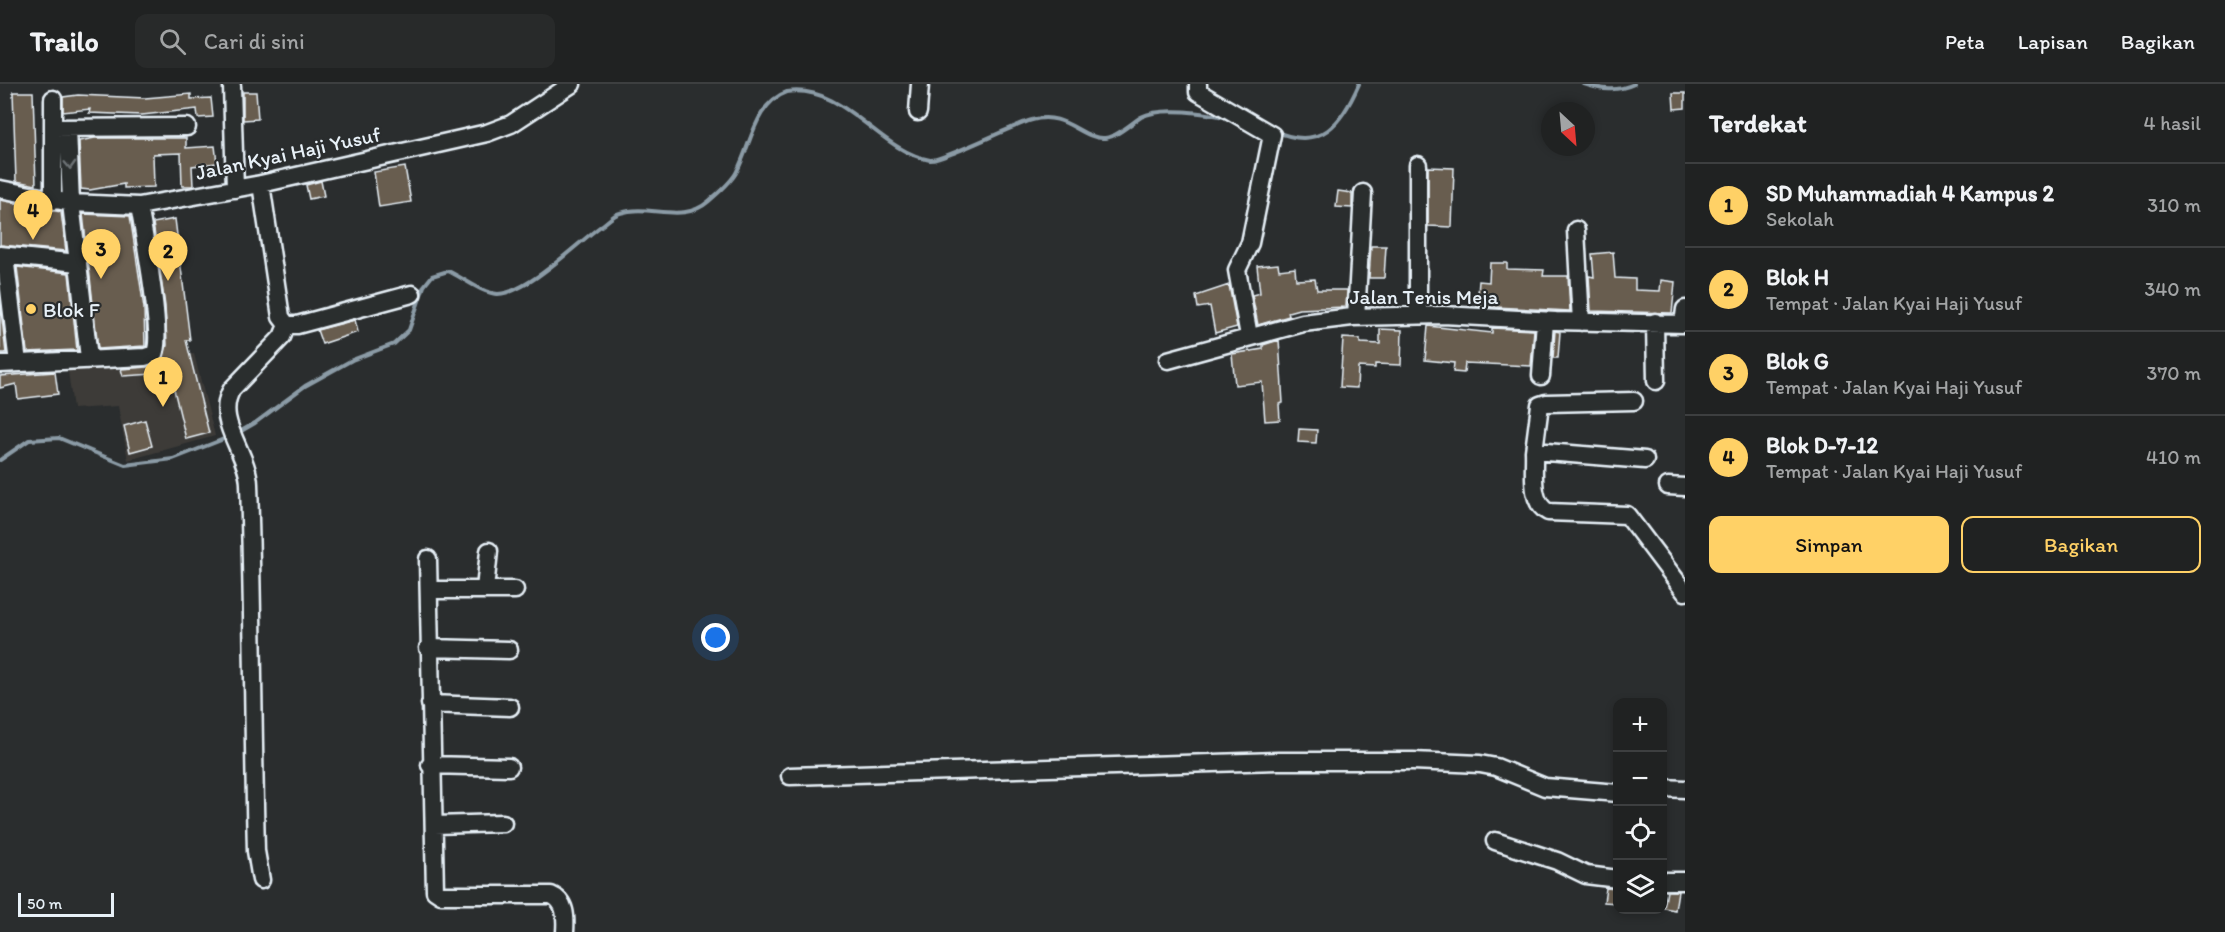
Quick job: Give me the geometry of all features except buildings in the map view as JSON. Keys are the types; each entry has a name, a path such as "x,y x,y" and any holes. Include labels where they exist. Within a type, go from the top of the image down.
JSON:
{"street":[{"name":"Jalan Kyai Haji Yusuf","path":"0,189 53,201 140,206 235,189 500,129 548,102 572,84"},
{"path":"918,112 920,84"},
{"path":"232,86 235,189"},
{"path":"1198,88 1270,132 1272,138 1250,243 1237,270 1249,336"},
{"path":"53,99 61,128 89,358"},
{"path":"61,128 187,127"},
{"path":"53,201 61,128"},
{"path":"1418,165 1418,315"},
{"path":"261,184 281,317 287,325"},
{"path":"1356,317 1363,193"},
{"path":"0,364 145,357 154,354 157,349 156,317 140,206"},
{"path":"1576,230 1581,322"},
{"path":"18,363 2,256 78,263"},
{"path":"287,325 297,325 412,294"},
{"name":"Jalan Tenis Meja","path":"1168,360 1303,323 1356,317 1418,315 1581,322 1655,322 1684,319"},
{"path":"1541,376 1545,321"},
{"path":"1655,322 1656,381"},
{"path":"261,880 255,827 249,480 225,411 226,399 232,389 282,337 287,325"},
{"path":"1634,401 1540,405 1534,451 1536,500 1541,508 1548,512 1627,515 1685,592"},
{"path":"1534,451 1645,460"},
{"path":"1668,486 1685,487"},
{"path":"485,589 489,551"},
{"path":"428,559 430,765 437,889"},
{"path":"430,590 515,590"},
{"path":"428,648 509,650"},
{"path":"430,704 510,707"},
{"path":"790,776 1278,761 1413,760 1480,764 1496,767 1545,787 1613,794"},
{"path":"430,765 509,767"},
{"path":"1667,788 1685,789"},
{"path":"435,825 503,823"},
{"path":"1495,842 1557,861 1586,875 1613,878"},
{"path":"1667,881 1685,881"},
{"path":"437,889 509,883"},
{"path":"437,889 551,895 562,903 565,932"}],"shaded area":[{"path":"194,354 215,436 128,460 118,406 73,409 67,363"}],"waterway":[{"path":"1275,131 1291,137 1305,138 1317,136 1328,130 1345,111 1359,84"},
{"path":"1584,84 1609,89 1634,84"},
{"path":"236,434 255,423 305,386 352,360 394,344 409,330 424,286 432,276 448,271 486,291 498,294 510,292 537,277 617,214 643,210 677,213 699,208 732,179 761,115 776,97 787,92 808,92 826,98 844,108 894,144 911,154 930,160 1023,123 1044,118 1064,122 1089,135 1105,138 1119,132 1141,117 1160,112 1197,113 1228,118"},
{"path":"0,460 29,440 59,438 125,465 173,459 229,437"}],"place":[{"name":"Blok D-7-12","path":"33,240"},
{"name":"Blok G","path":"101,279"},
{"name":"Blok H","path":"168,281"},
{"name":"Blok F","path":"31,309"},
{"name":"SD Muhammadiah 4 Kampus 2","path":"163,407"}]}
